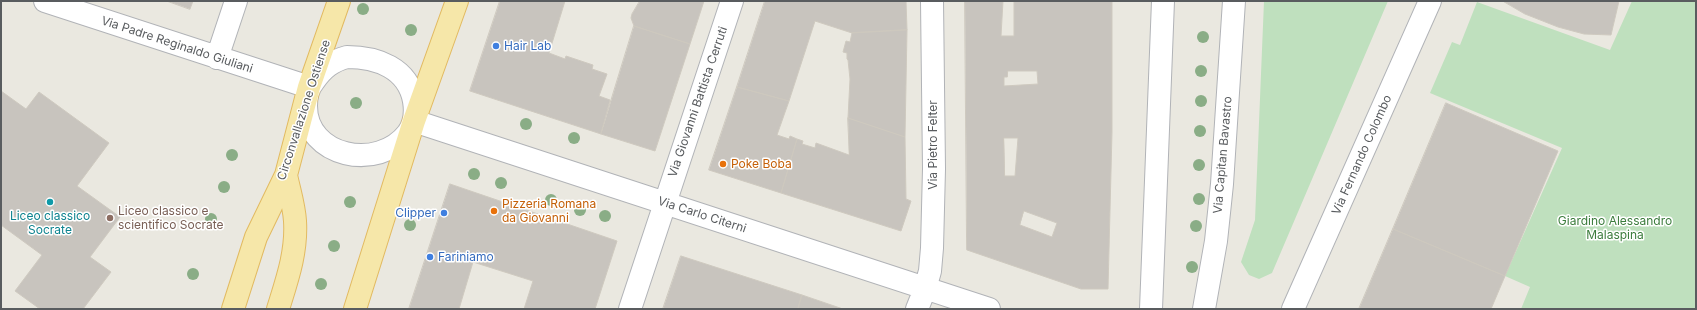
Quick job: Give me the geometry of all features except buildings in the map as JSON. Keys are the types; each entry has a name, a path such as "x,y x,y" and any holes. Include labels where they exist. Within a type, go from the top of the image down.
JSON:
{"main road":[{"name":"Circonvallazione Ostiense","path":"233,309 259,230 286,175 309,87 339,1"},
{"path":"355,309 414,121 457,1"},
{"path":"278,309 291,269 295,247 295,220 286,175"}],"street":[{"name":"Via Padre Reginaldo Giuliani","path":"45,1 309,87"},
{"path":"217,58 236,1"},
{"name":"Via Giovanni Battista Cerruti","path":"630,309 732,1"},
{"name":"Via Pietro Felter","path":"917,309 930,271 932,248 934,170 932,1"},
{"path":"1151,309 1163,1"},
{"name":"Via Capitan Bavastro","path":"1204,309 1216,241 1222,184 1234,1"},
{"name":"Via Fernando Colombo","path":"1293,309 1430,1"},
{"path":"347,57 369,58 389,66 405,79 413,96 415,108 414,121 400,142 387,151 379,154 361,155 352,155 341,152 323,142 310,127 306,112 309,87 324,68 334,61 347,57"},
{"name":"Via Carlo Citerni","path":"414,121 989,309"}],"green space":[{"path":"1264,1 1388,1 1272,273 1259,279 1249,275 1241,262 1255,220"},
{"name":"Giardino Alessandro Malaspina","path":"1632,1 1696,1 1696,309 1521,309 1530,287 1505,276 1562,148 1430,93 1452,42 1460,45 1477,2 1610,50"}],"place":[{"name":"Hair Lab","path":"496,46"},
{"name":"Poke Boba","path":"723,164"},
{"name":"Liceo classico Socrate","path":"50,202"},
{"name":"Pizzeria Romana da Giovanni","path":"494,211"},
{"name":"Clipper","path":"444,213"},
{"name":"Liceo classico e scientifico Socrate","path":"110,218"},
{"name":"Fariniamo","path":"430,257"}]}
